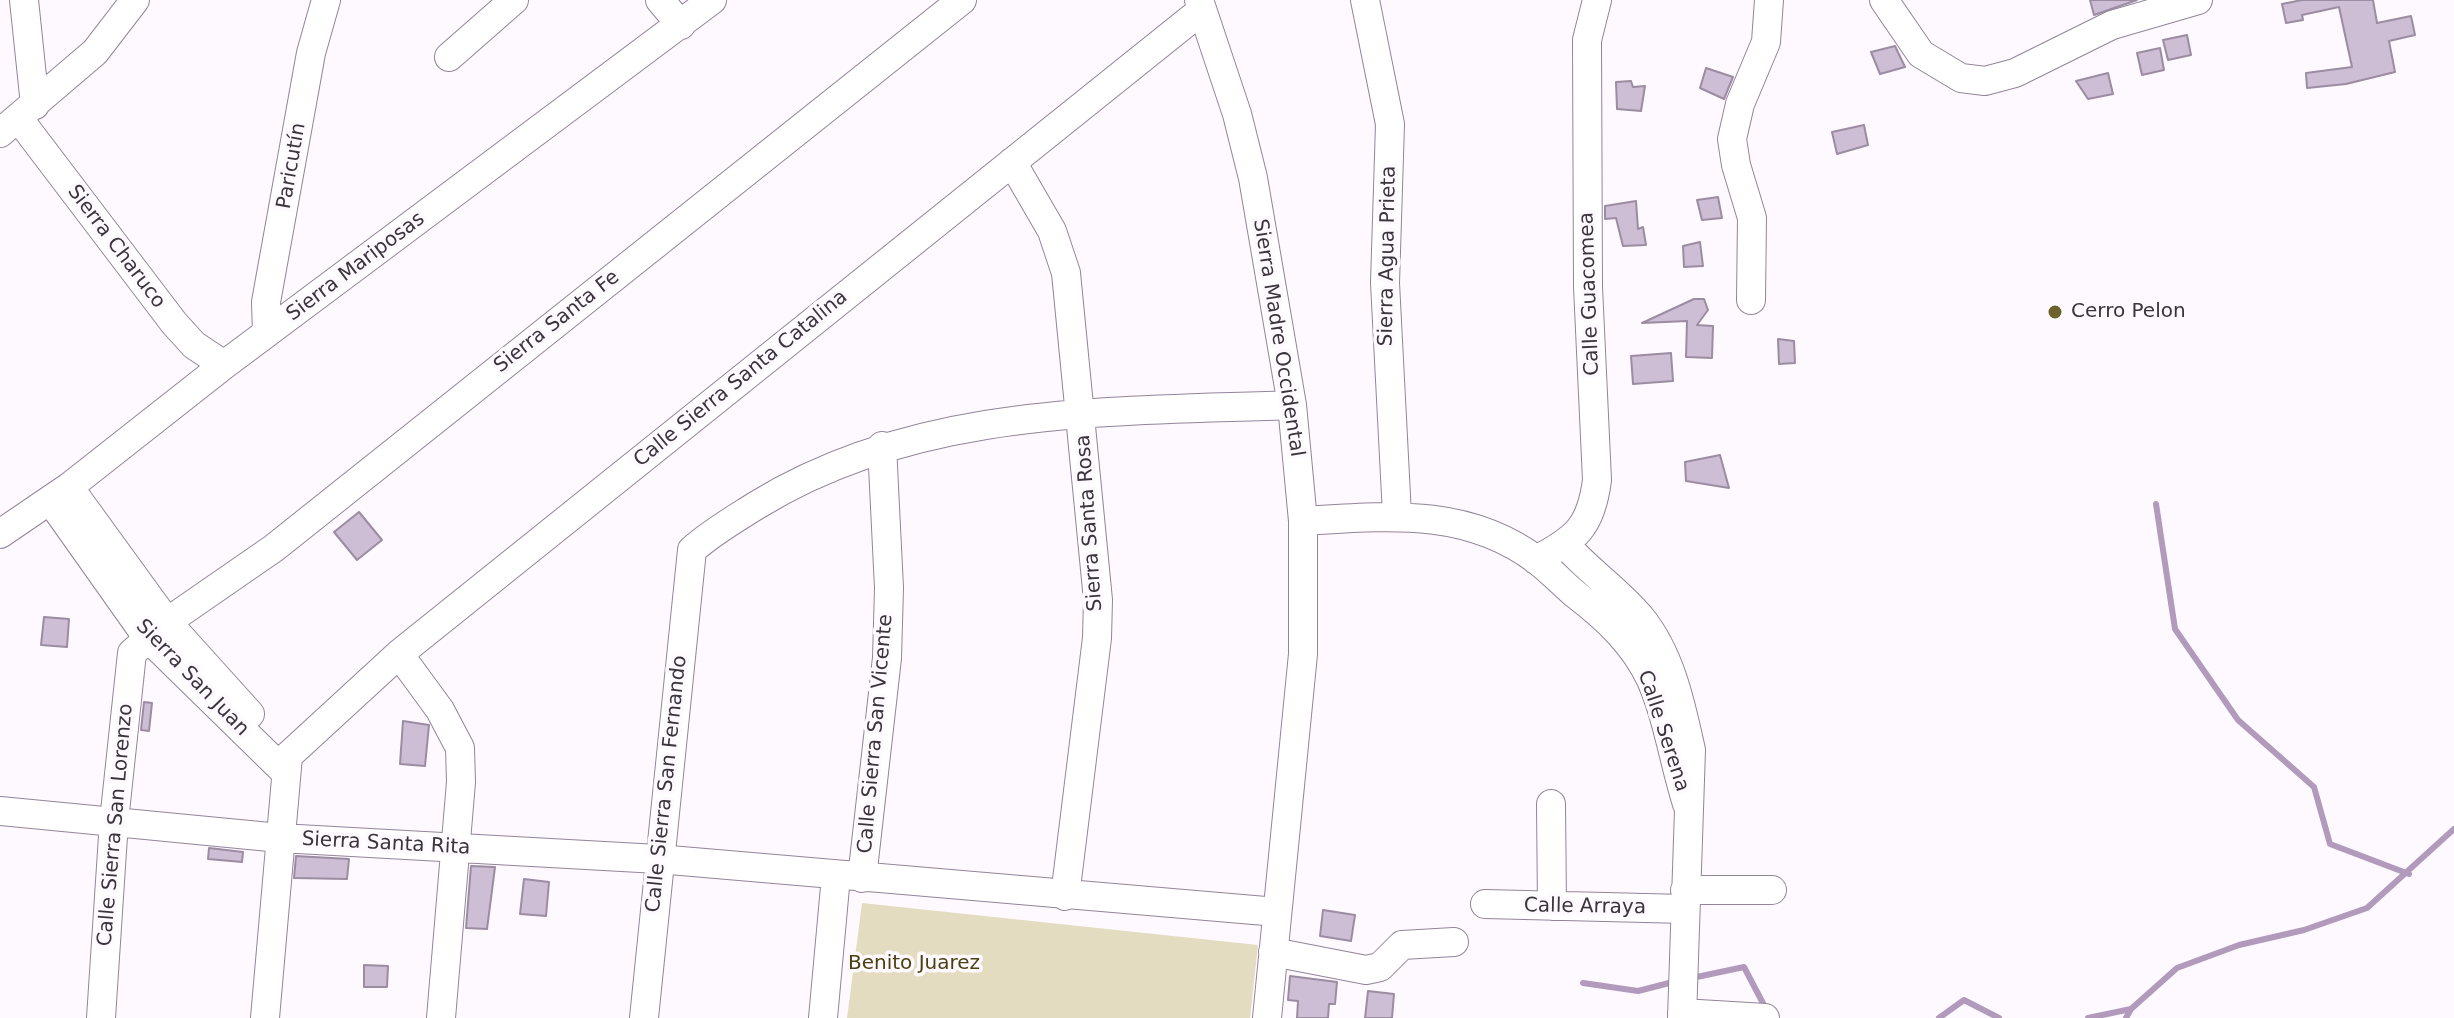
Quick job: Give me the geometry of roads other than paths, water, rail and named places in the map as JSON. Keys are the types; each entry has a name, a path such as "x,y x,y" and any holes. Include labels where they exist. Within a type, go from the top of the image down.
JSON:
{"street":[{"path":"18,119 24,0"},
{"path":"18,119 95,52 135,0"},
{"name":"Paricutín","path":"267,333 269,289 311,53 326,0"},
{"path":"449,57 514,0"},
{"path":"660,0 681,25"},
{"name":"Sierra Mariposas","path":"0,534 60,493 224,365 712,0"},
{"name":"Sierra Santa Fe","path":"157,630 274,548 962,0"},
{"name":"Sierra Agua Prieta","path":"1365,0 1390,124 1385,283 1397,515"},
{"name":"Calle Guacomea","path":"1536,560 1565,544 1587,523 1594,505 1597,480 1588,287 1587,56 1597,0"},
{"path":"1751,300 1752,218 1736,165 1732,139 1740,104 1766,42 1769,0"},
{"path":"1884,0 1921,54 1961,78 1985,81 2015,73 2112,25 2198,0"},
{"name":"Calle Sierra Santa Catalina","path":"287,764 399,654 1012,162 1200,5"},
{"name":"Sierra Madre Occidental","path":"1200,5 1237,114 1253,178 1292,405 1303,521 1303,654 1267,1018"},
{"name":"Sierra Charuco","path":"18,119 174,323 194,345 224,365"},
{"name":"Sierra Santa Rosa","path":"1012,162 1061,252 1082,413 1095,554 1097,638 1065,896"},
{"path":"882,446 915,437 1082,413 1292,405"},
{"name":"Calle Sierra San Fernando","path":"644,1018 692,550 785,488 821,469 882,446"},
{"name":"Calle Sierra San Vicente","path":"823,1018 887,658 889,588 882,446"},
{"name":"Sierra San Juan","path":"60,493 157,630 287,764"},
{"name":"Calle Serena","path":"1303,521 1397,515 1453,521 1481,530 1536,560 1621,633 1638,656 1655,694 1687,804"},
{"name":"Calle Serena","path":"1565,544 1591,573 1624,600 1657,642 1681,706 1691,750 1682,1016"},
{"name":"Calle Sierra San Lorenzo","path":"101,1018 114,821 132,653 157,630"},
{"path":"399,654 440,710 460,748 461,782 453,847 441,1018"},
{"path":"265,1018 287,764"},
{"path":"1551,804 1552,906"},
{"name":"Sierra Santa Rita","path":"0,811 280,838 658,859 1277,912"},
{"name":"Calle Arraya","path":"1485,904 1552,906 1685,899 1772,890"},
{"path":"1273,952 1366,970 1380,967 1402,945 1454,942"},
{"path":"1682,1016 1765,1018"}],"waterway":[{"path":"2156,504 2175,629 2238,720 2314,787 2330,844 2409,874"},
{"path":"2126,1018 2131,1009 2177,968 2239,945 2304,930 2367,908 2454,829"},
{"path":"1692,978 1744,967 1766,1009"},
{"path":"1583,983 1638,991 1677,981"},
{"path":"1939,1018 1964,1000 1999,1018"},
{"path":"2088,1018 2131,1009"}],"place":[{"name":"Cerro Pelon","path":"2055,312"}],"park label":[{"name":"Benito Juarez","path":"914,964"}]}
